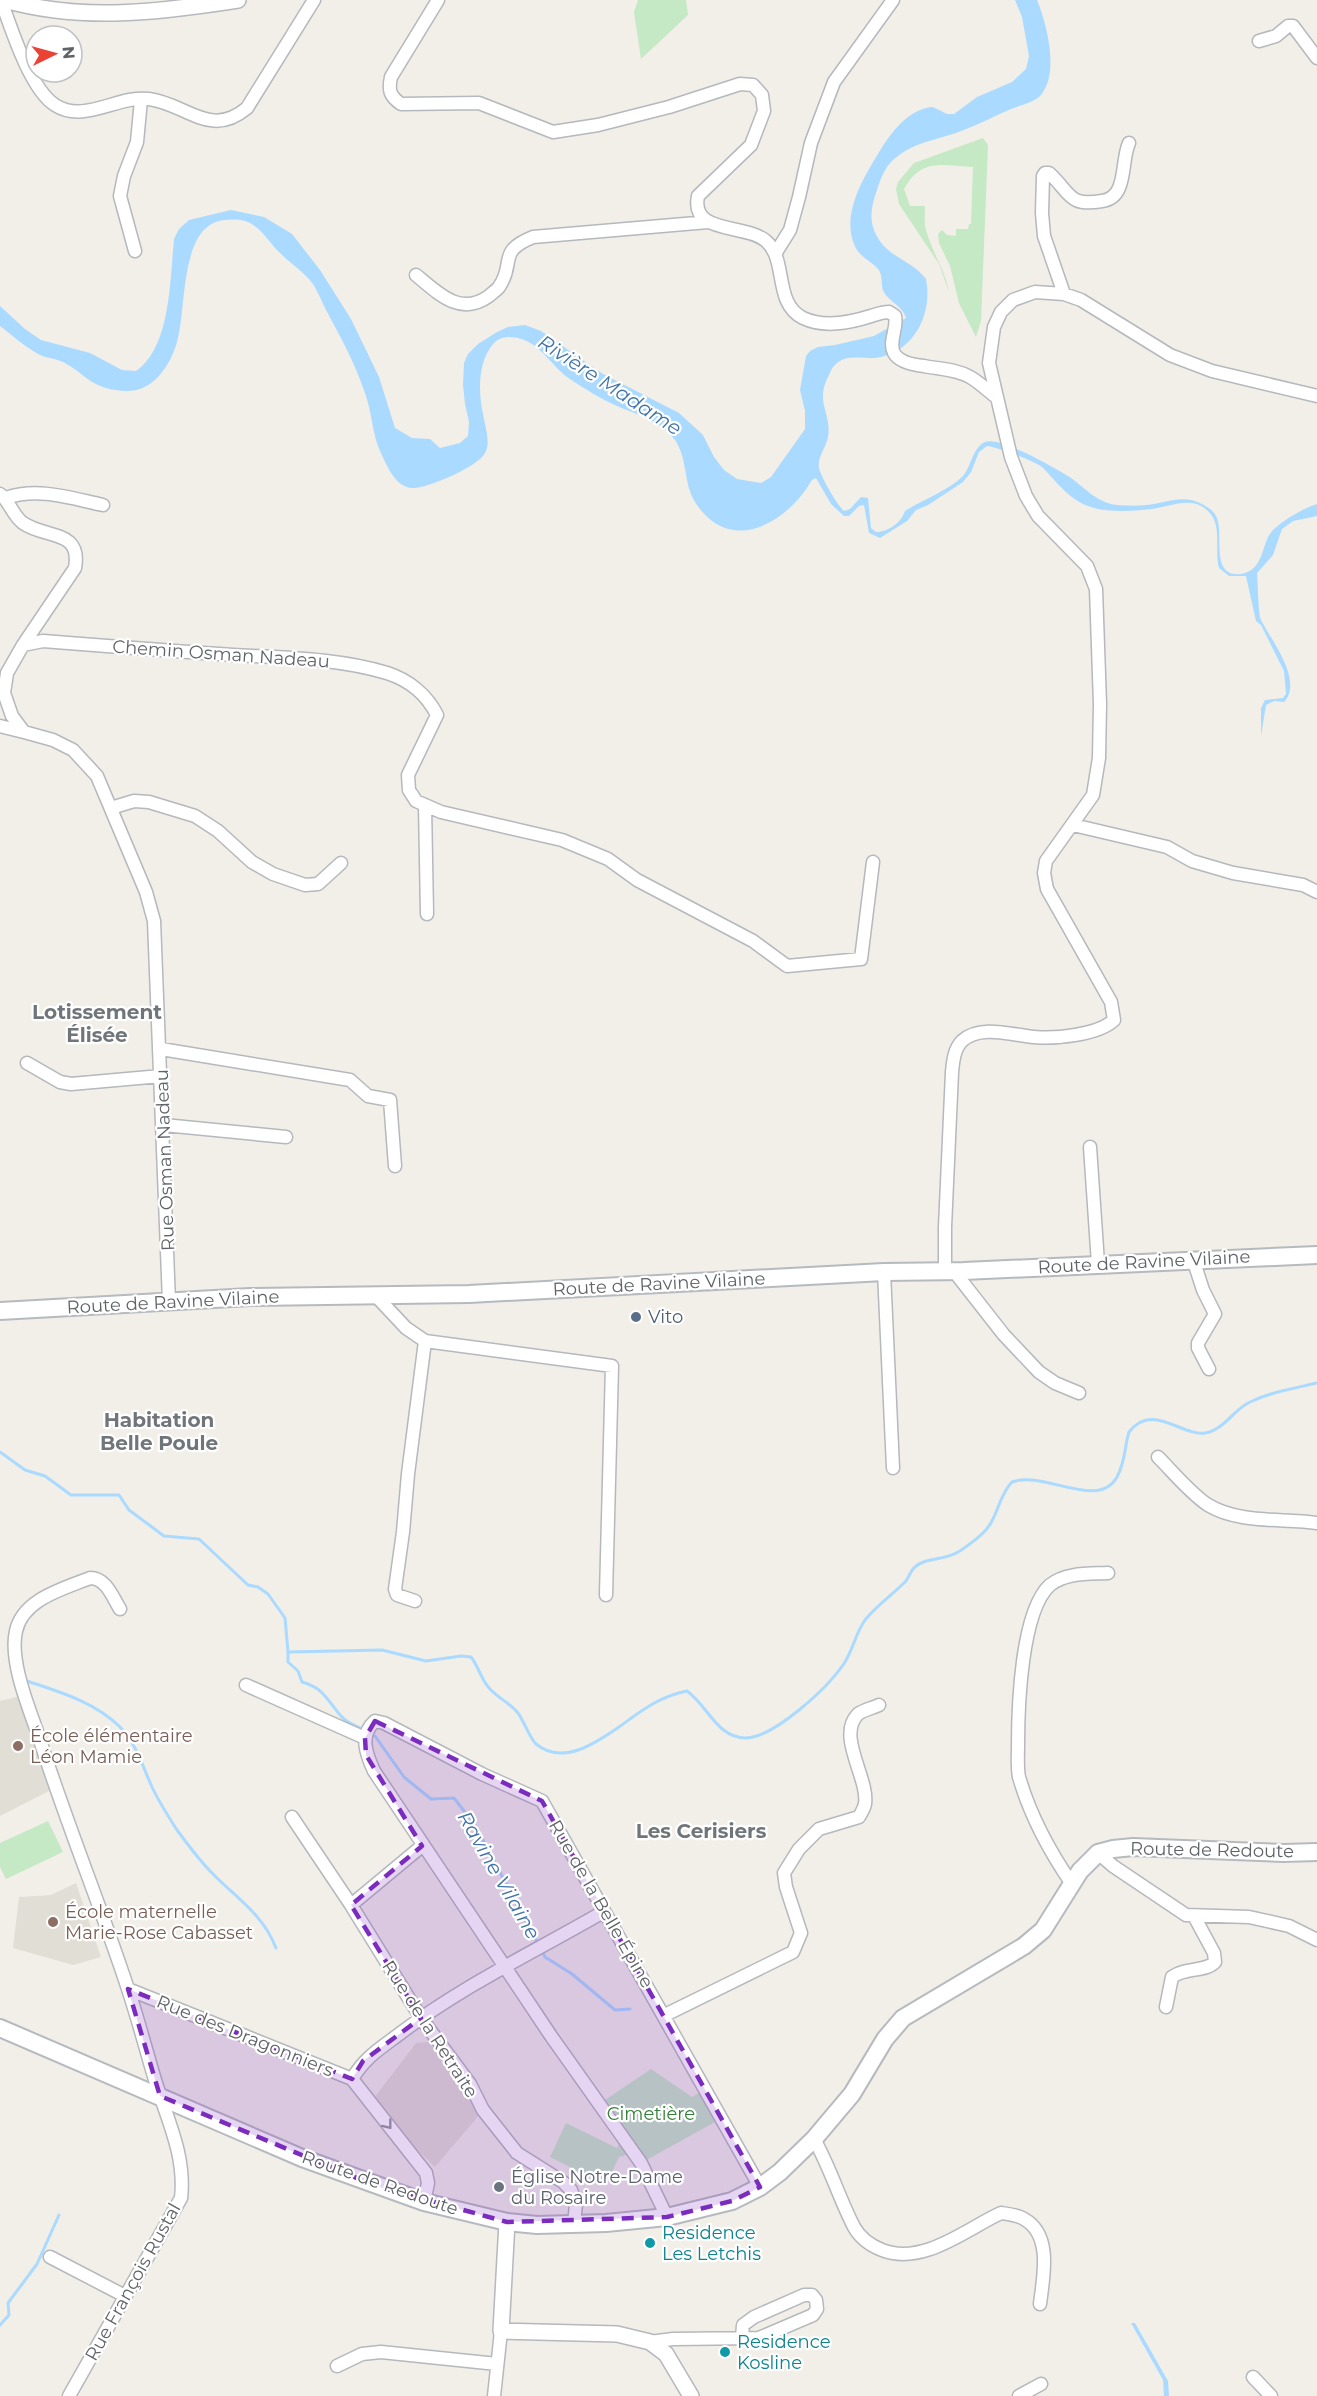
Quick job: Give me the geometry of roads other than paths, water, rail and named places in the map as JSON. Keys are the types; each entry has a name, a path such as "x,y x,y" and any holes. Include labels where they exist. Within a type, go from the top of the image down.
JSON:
{"main road":[{"name":"Route de Ravine Vilaine","path":"0,1311 250,1297 375,1296 671,1284 884,1272 1317,1255"},
{"name":"Route de Redoute","path":"0,2028 302,2158 424,2202 507,2222 574,2224 667,2217 732,2200 760,2187 780,2172 814,2139 852,2094 885,2039 903,2018 1024,1946 1043,1930 1080,1871 1098,1853 1133,1847 1284,1853 1317,1852"}],"street":[{"path":"3,0 32,8 58,11 126,14 238,0"},
{"path":"3,0 21,52 36,83 47,99 56,106 76,112 149,99 213,122 234,118 247,108 314,0"},
{"path":"438,0 391,77 388,89 392,98 401,104 479,103 553,132 598,125 669,107 740,84 753,86 762,95 764,111 751,145 698,196 696,206 699,216 708,222 753,234 766,241 775,254 781,283 789,305 801,317 816,322 836,324 889,312 895,316 897,324 892,342 898,358 916,365 955,371 970,377 996,397"},
{"path":"775,254 790,230 811,142 834,82 893,0"},
{"path":"1260,41 1276,36 1288,26 1293,26 1317,58"},
{"path":"135,251 120,196 124,176 137,142 141,99"},
{"path":"1064,294 1044,236 1043,176 1049,173 1077,202 1085,205 1106,201 1119,187 1129,142"},
{"path":"416,275 452,301 472,304 480,302 499,288 508,255 521,241 533,237 708,222"},
{"path":"1079,1393 1055,1383 1039,1372 1004,1335 957,1275 950,1271 945,1227 952,1072 955,1053 962,1041 985,1031 1036,1037 1091,1032 1107,1026 1114,1020 1111,1002 1047,889 1044,873 1046,861 1093,795 1099,758 1096,589 1087,566 1038,516 1026,496 1011,457 996,397 990,363 994,327 1001,312 1013,300 1035,292 1064,294 1081,300 1170,355 1212,371 1317,396"},
{"path":"24,732 12,716 4,693 7,673 75,568 76,551 69,541 34,530 20,521 3,496 43,493 103,505"},
{"name":"Chemin Osman Nadeau","path":"23,645 43,641 206,654 329,660 388,673 408,682 430,700 437,715 408,775 409,790 416,801 425,805"},
{"name":"Rue Osman Nadeau","path":"0,726 53,740 73,750 97,776 146,892 154,921 170,1302"},
{"path":"111,808 134,801 148,802 195,816 218,831 252,862 273,874 305,885 318,884 341,863"},
{"path":"427,914 425,805 441,812 562,840 608,859 637,880 753,941 787,966 861,959 873,862"},
{"path":"1073,825 1167,847 1192,861 1233,873 1303,885 1317,892"},
{"path":"160,1049 350,1080 368,1096 390,1100 395,1166"},
{"path":"27,1063 60,1082 71,1084 162,1076"},
{"path":"164,1125 286,1137"},
{"path":"1090,1147 1098,1263"},
{"path":"1194,1259 1203,1290 1215,1314 1215,1318 1198,1343 1198,1348 1209,1369"},
{"path":"884,1272 893,1468"},
{"path":"375,1296 406,1328 424,1341 612,1366 606,1595"},
{"path":"416,1601 397,1595 395,1589 404,1532 408,1474 424,1341"},
{"path":"1158,1457 1206,1504 1218,1510 1264,1520 1317,1523"},
{"path":"1072,1884 1052,1855 1018,1775 1018,1718 1022,1672 1035,1611 1042,1596 1051,1585 1065,1578 1079,1575 1108,1573"},
{"name":"Rue François Rustal","path":"69,2396 180,2198 183,2177 177,2148 128,1989 48,1766 21,1682 15,1656 15,1631 25,1614 40,1599 90,1578 96,1578 104,1583 120,1608"},
{"path":"246,1685 365,1738 366,1755 374,1771 550,2036 641,2163 667,2217"},
{"path":"665,2015 793,1952 801,1934 786,1887 784,1873 799,1849 819,1828 859,1817 865,1806 865,1789 852,1747 851,1727 858,1714 879,1705"},
{"name":"Rue de la Belle Épine","path":"365,1738 369,1727 375,1721 384,1723 482,1774 542,1801 603,1912 665,2015 760,2187"},
{"name":"Rue de la Retraite","path":"292,1817 351,1905 421,2018 470,2085 483,2110 517,2153 563,2182 571,2190 576,2204 574,2224"},
{"path":"351,1905 422,1846"},
{"path":"1098,1853 1179,1912 1194,1916 1249,1917 1289,1926 1317,1940"},
{"name":"Rue des Dragonniers","path":"128,1989 352,2079 363,2061 421,2018 505,1966 603,1912"},
{"path":"1166,2007 1172,1977 1181,1971 1210,1967 1215,1962 1214,1953 1194,1916"},
{"path":"352,2079 426,2173 428,2183 424,2202"},
{"path":"814,2139 828,2164 855,2229 872,2246 894,2255 914,2254 945,2244 1001,2212 1025,2219 1040,2236 1045,2261 1040,2304"},
{"path":"494,2396 501,2331 507,2222"},
{"path":"50,2257 125,2296"},
{"path":"501,2331 617,2334 650,2342 763,2337 813,2315 818,2309 816,2300 812,2295 804,2295 754,2317 743,2325 742,2337"},
{"path":"650,2342 666,2355 691,2396"},
{"path":"337,2366 362,2354 381,2352 497,2364"},
{"path":"1253,2377 1271,2396"},
{"path":"1019,2396 1041,2384"}],"water":[{"name":"Rivière Madame","path":"1015,0 1037,0 1041,10 1050,49 1049,76 1046,87 1040,96 1030,102 967,129 912,147 894,159 884,171 871,215 874,230 884,246 926,279 926,305 918,330 900,348 889,355 875,358 845,359 833,368 823,393 829,428 827,441 819,460 820,472 844,511 850,509 861,497 868,498 871,528 876,532 881,532 897,523 905,511 957,481 966,472 978,448 985,442 992,441 1028,454 1071,478 1087,491 1110,504 1140,505 1184,499 1202,504 1212,510 1216,516 1221,562 1231,573 1241,574 1255,567 1274,529 1295,514 1317,504 1317,516 1293,521 1282,529 1273,555 1257,573 1260,617 1284,661 1290,683 1289,693 1284,702 1274,701 1266,705 1261,736 1261,708 1265,700 1283,698 1286,694 1284,671 1261,625 1256,621 1246,576 1229,576 1219,568 1217,530 1213,517 1208,511 1195,504 1180,503 1129,511 1091,507 1070,496 1038,464 987,446 979,452 971,472 963,482 928,505 916,510 907,521 880,538 869,533 864,505 859,506 849,516 844,516 831,504 816,478 788,509 773,520 757,528 741,531 725,528 709,519 695,502 688,485 683,458 670,434 652,421 587,390 564,375 531,343 512,337 496,341 484,359 480,396 488,439 485,453 473,464 452,475 421,487 408,487 397,481 389,470 377,444 367,400 357,371 313,284 259,230 252,224 241,220 224,220 209,225 199,236 187,270 180,327 175,347 161,373 143,388 121,391 92,382 63,362 38,354 0,326 0,306 41,340 90,353 122,370 136,371 148,360 162,329 167,311 174,239 179,229 189,220 231,210 264,217 292,234 320,270 351,319 379,377 395,428 412,438 430,439 440,448 460,443 468,436 469,422 463,385 464,363 468,354 478,344 497,332 508,327 525,325 541,331 603,374 679,413 703,435 714,457 724,470 737,479 761,483 771,477 805,429 805,411 800,390 806,356 810,351 818,347 874,336 906,318 883,291 878,269 857,250 850,224 856,198 867,172 886,142 909,116 933,107 947,114 954,114 977,97 1012,82 1026,69 1029,56 1022,17"},
{"path":"1131,2323 1135,2323 1168,2381 1169,2396 1164,2396 1163,2380"}],"waterway":[{"name":"Ravine Vilaine","path":"0,1452 25,1470 45,1476 71,1495 119,1495 129,1510 164,1536 199,1539 248,1585 258,1587 268,1594 285,1618 288,1652 382,1650 426,1661 461,1656 471,1657 487,1685 518,1713 536,1744 546,1750 568,1753 590,1745 659,1700 687,1691 728,1733 736,1737 758,1736 785,1721 825,1686 846,1660 865,1620 905,1582 915,1567 923,1562 957,1553 983,1533 992,1521 1012,1482 1039,1481 1084,1490 1097,1490 1108,1486 1117,1477 1129,1432 1138,1424 1147,1420 1157,1420 1196,1433 1205,1433 1218,1428 1250,1402 1275,1393 1317,1383"},
{"name":"Ravine Vilaine","path":"288,1652 288,1662 298,1671 302,1682 320,1691 343,1718 362,1729"},
{"path":"27,1681 88,1704 120,1727 135,1748 155,1793 177,1830 207,1868 264,1925 276,1948"},
{"name":"Ravine Vilaine","path":"375,1736 404,1777 431,1799 454,1798 475,1825 539,1946"},
{"name":"Ravine Vilaine","path":"542,1951 545,1957 572,1974 615,2010 630,2009"},
{"path":"0,2325 9,2315 8,2303 37,2264 59,2215"}],"place":[{"name":"Vito","path":"636,1317"},
{"name":"École élémentaire Léon Mamie","path":"18,1746"},
{"name":"École maternelle Marie-Rose Cabasset","path":"53,1922"},
{"name":"Église Notre-Dame du Rosaire","path":"499,2187"},
{"name":"Residence Les Letchis","path":"650,2243"},
{"name":"Residence Kosline","path":"725,2352"}],"district":[{"name":"Lotissement Élisée","path":"97,1024"},
{"name":"Habitation Belle Poule","path":"159,1432"},
{"name":"Les Cerisiers","path":"701,1831"}],"park label":[{"name":"Cimetière","path":"651,2114"}]}
